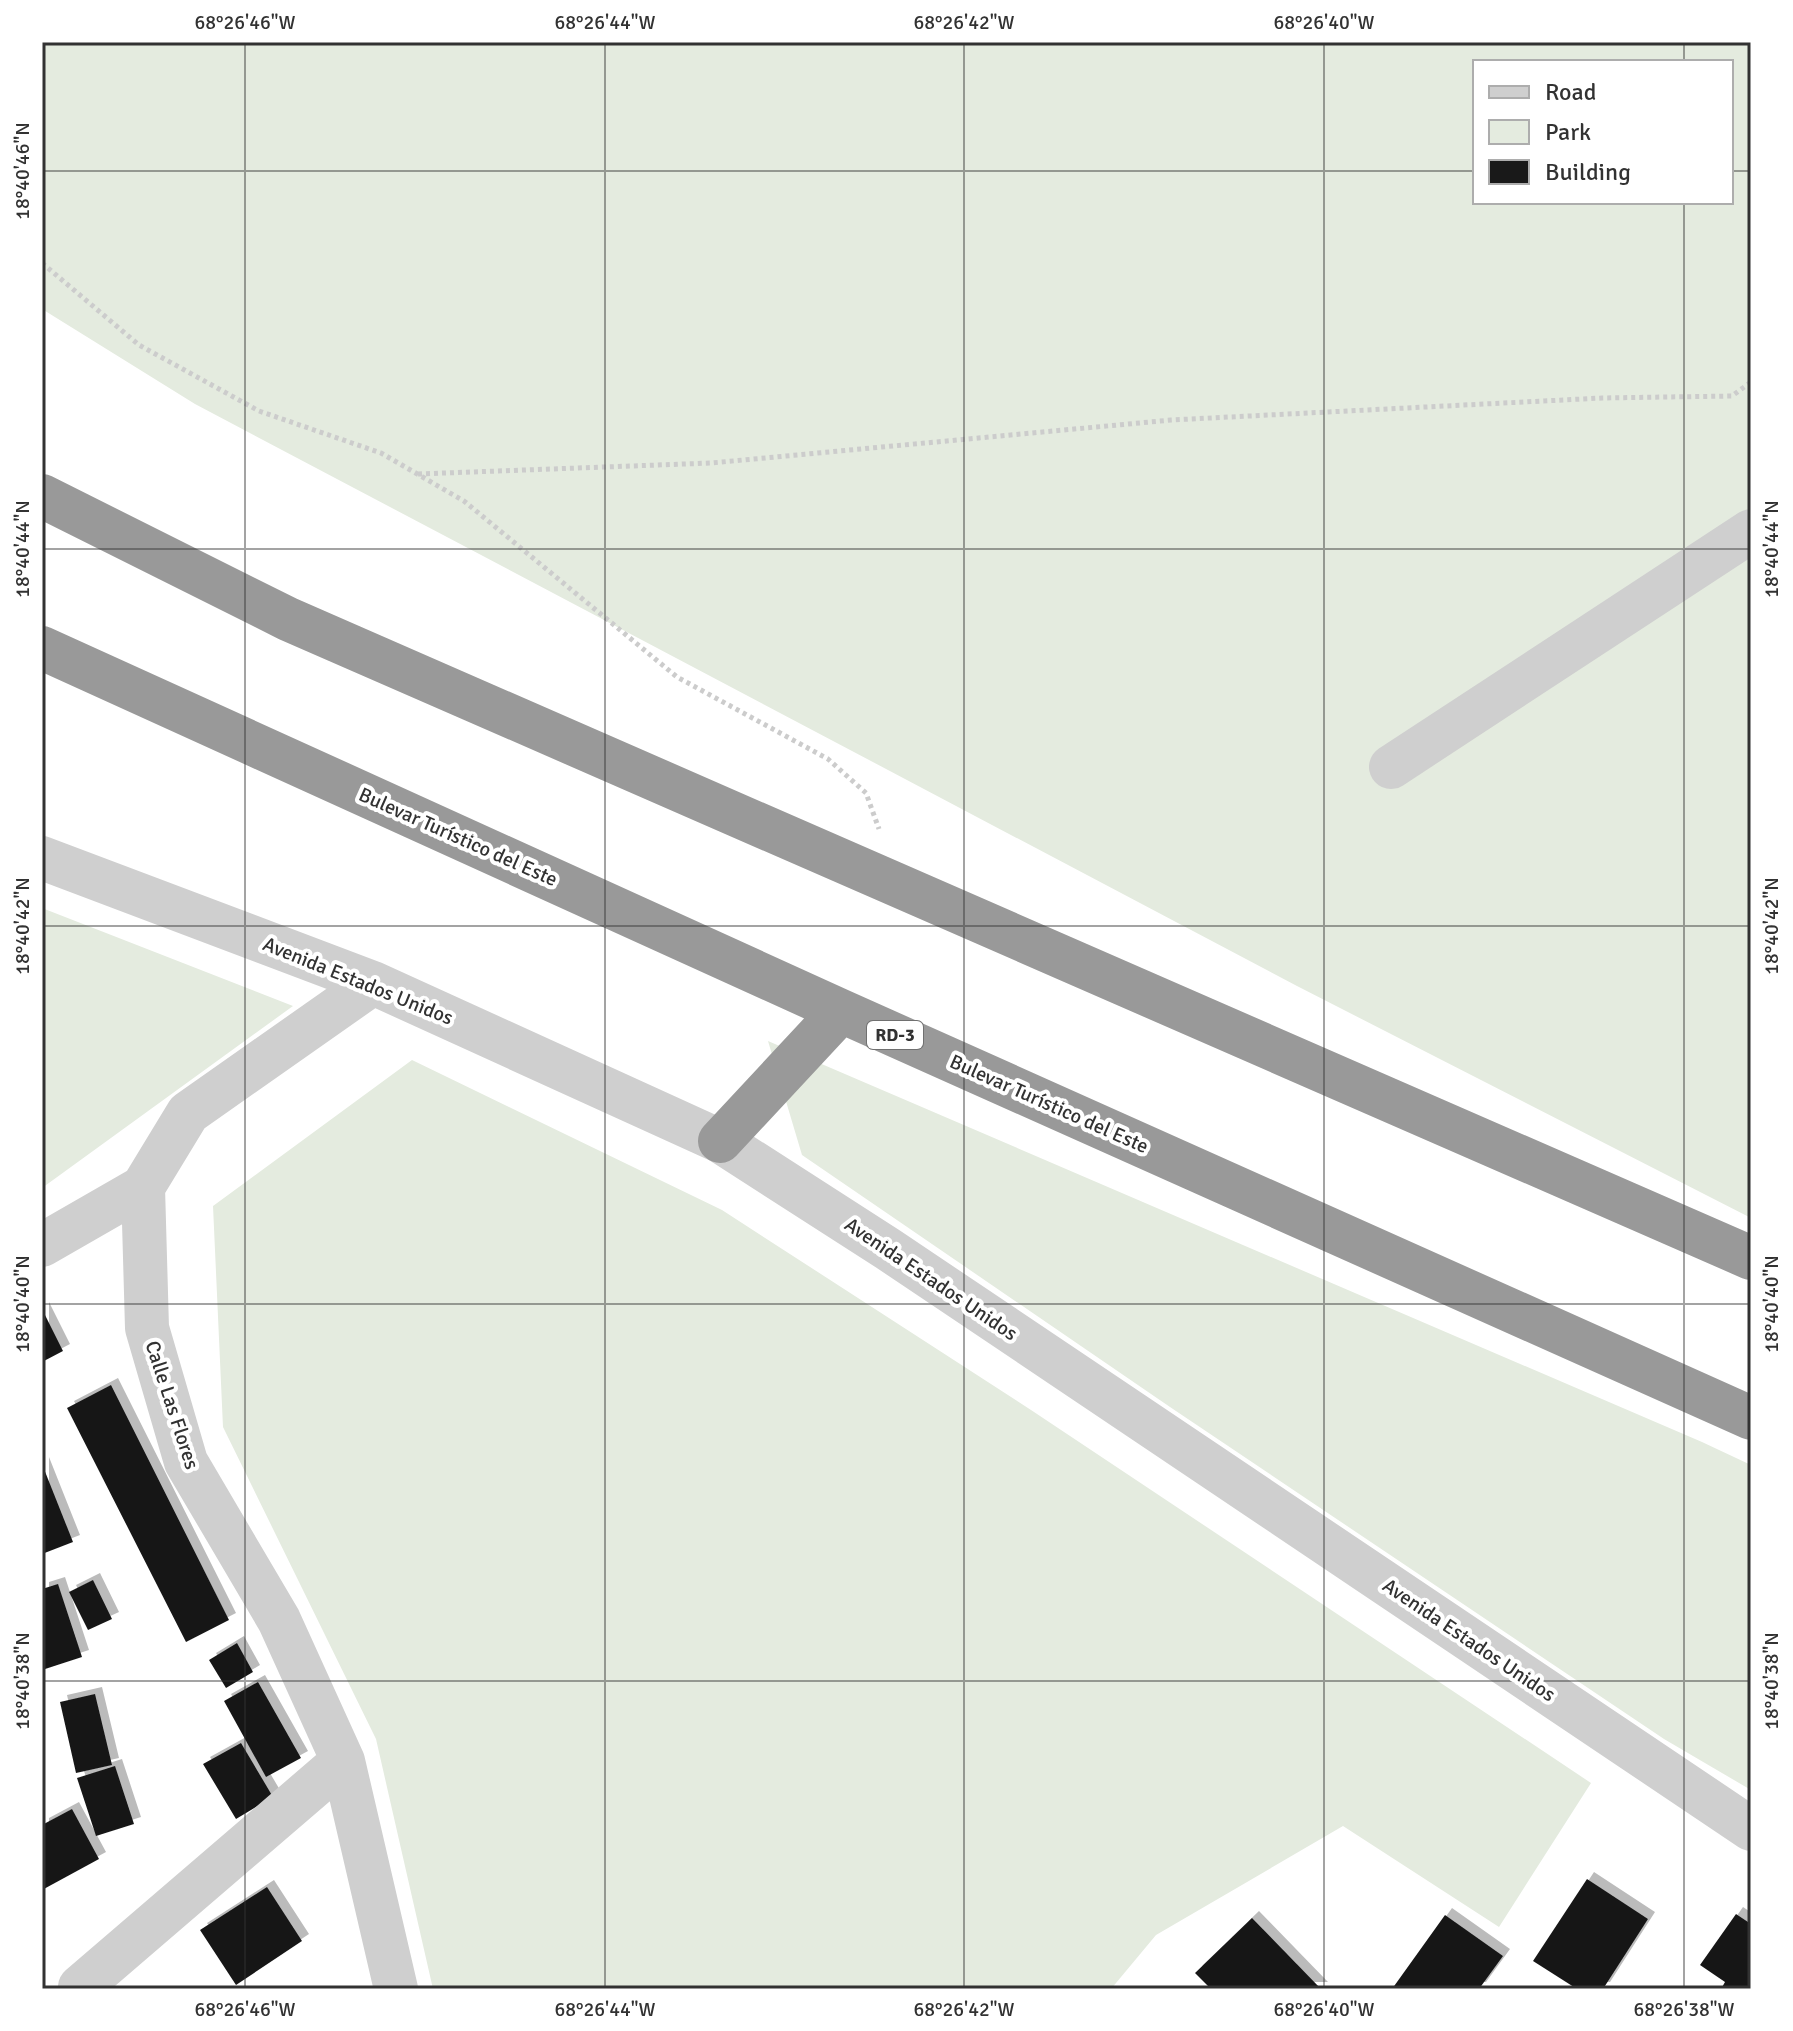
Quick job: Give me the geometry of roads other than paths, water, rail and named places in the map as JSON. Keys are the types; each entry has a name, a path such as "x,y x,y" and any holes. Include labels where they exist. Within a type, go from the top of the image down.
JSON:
{"highway":[{"path":"42,496 288,619 1751,1258"},
{"name":"Bulevar Turístico del Este","path":"42,648 841,1011 1751,1418"},
{"path":"720,1141 841,1011"}],"street":[{"path":"1391,767 1751,531"},
{"name":"Avenida Estados Unidos","path":"42,858 373,983 720,1141 901,1258 1751,1829"},
{"path":"42,1245 143,1187 188,1113 373,983"},
{"name":"Calle Las Flores","path":"143,1187 147,1328 186,1462 279,1620 343,1761 396,1989"},
{"path":"80,1987 343,1761"}]}
